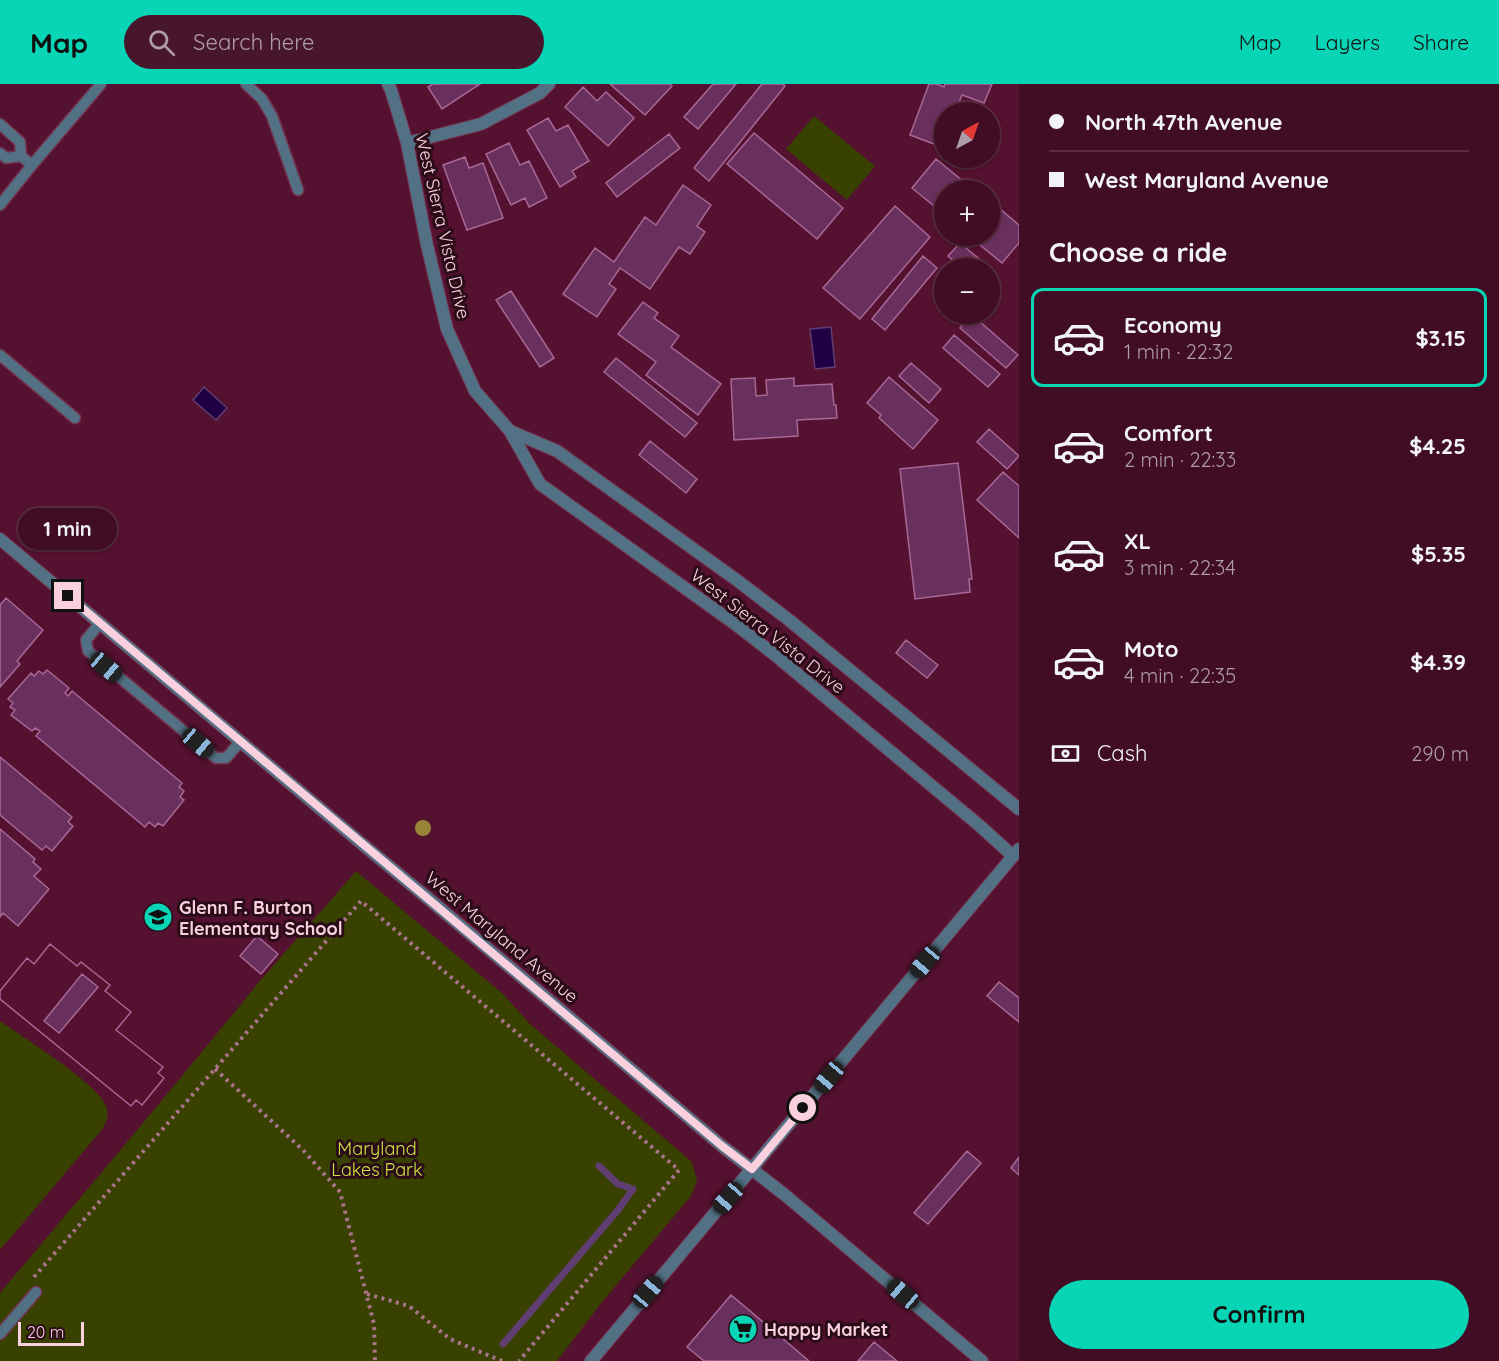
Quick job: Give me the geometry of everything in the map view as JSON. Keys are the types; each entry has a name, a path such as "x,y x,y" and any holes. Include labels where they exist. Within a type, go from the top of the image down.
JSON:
{"street":[{"name":"West Sierra Vista Drive","path":"388,84 406,143 447,329 475,391 510,431 540,484 775,655 980,826 1016,853"},
{"path":"406,143 481,124 540,93 549,84"},
{"name":"West Sierra Vista Drive","path":"510,431 556,451 738,581 789,620 1019,809"},
{"name":"West Maryland Avenue","path":"0,539 367,849 982,1361"},
{"path":"591,1361 1016,853"}],"lane":[{"path":"0,205 100,84"},
{"path":"246,84 262,99 272,116 298,190"},
{"path":"0,124 20,141 21,156"},
{"path":"0,153 6,158 21,156 32,165"},
{"path":"0,355 75,418"},
{"path":"100,623 86,640 88,651 216,758 226,758 240,742"},
{"path":"0,1335 36,1292"}],"path":[{"path":"31,1281 361,901 679,1170 519,1361"},
{"path":"215,1069 303,1150 340,1192 374,1324 375,1361"},
{"path":"366,1294 408,1306 450,1339 502,1361"}],"green space":[{"path":"814,116 875,166 847,200 786,149"},
{"name":"Maryland Lakes Park","path":"356,871 503,994 529,1023 692,1162 697,1181 691,1196 602,1302 557,1361 0,1361 0,1293 265,975"},
{"path":"0,1021 59,1061 90,1086 101,1097 108,1113 106,1123 100,1132 0,1250"}],"shaded area":[{"path":"831,327 835,367 815,369 810,329"},
{"path":"204,387 227,408 216,420 193,400"}],"building":[{"path":"433,84 480,84 442,109 428,87"},
{"path":"610,84 670,84 672,86 645,115"},
{"path":"713,84 736,84 698,129 684,117"},
{"path":"762,84 783,84 785,86 709,181 694,168"},
{"path":"929,84 944,87 945,84 992,84 984,102 962,95 959,102 934,102 934,144 910,135"},
{"path":"583,87 597,101 606,92 634,118 608,146 565,107"},
{"path":"548,118 556,131 568,125 589,161 572,171 576,177 560,187 527,130"},
{"path":"754,133 843,208 817,239 727,164"},
{"path":"669,134 680,148 617,197 606,183"},
{"path":"509,143 520,165 529,161 547,198 529,207 525,198 511,205 486,154"},
{"path":"465,157 469,168 483,163 503,218 467,230 443,165"},
{"path":"934,161 934,168 947,168 962,180 934,180 934,206 912,188"},
{"path":"683,185 711,205 697,226 705,232 690,254 679,247 650,289 620,268 609,284 616,289 597,317 563,294 595,248 614,262 645,217 656,225"},
{"path":"895,206 930,237 860,319 823,288"},
{"path":"1000,209 1019,225 1019,243 1002,263 1000,258 996,258 981,246 1000,246"},
{"path":"957,246 964,246 978,258 950,258 948,256"},
{"path":"923,256 934,265 934,272 885,330 872,319"},
{"path":"511,291 554,358 540,367 496,300"},
{"path":"643,302 658,313 654,318 679,336 671,347 721,384 698,415 646,375 656,362 618,334"},
{"path":"963,324 982,324 1018,355 1006,368 960,328"},
{"path":"954,335 1000,374 988,387 943,348"},
{"path":"616,358 697,423 685,437 604,372"},
{"path":"911,363 941,389 929,403 899,376"},
{"path":"889,377 938,420 913,449 879,418 881,415 867,403"},
{"path":"755,378 756,396 767,395 766,380 794,378 794,386 832,384 837,418 797,420 798,436 734,440 731,379"},
{"path":"989,429 1019,456 1007,469 977,442"},
{"path":"650,441 697,479 686,493 639,455"},
{"path":"958,463 972,579 969,579 970,592 915,599 900,469"},
{"path":"1003,472 1019,486 1019,538 977,500"},
{"path":"6,598 43,630 17,661 20,664 0,687 0,605"},
{"path":"906,640 938,665 927,678 896,653"},
{"path":"47,670 69,688 65,693 68,696 72,691 182,783 179,787 184,791 180,797 184,800 163,826 158,823 155,827 149,822 145,827 36,736 40,731 35,728 32,731 11,715 15,710 10,707 13,703 8,699 31,673 34,676 39,671 43,674"},
{"path":"0,757 72,817 68,822 73,826 52,851 46,846 42,850 0,815"},
{"path":"0,829 35,859 33,862 41,869 34,876 49,889 18,926 3,913 0,917"},
{"path":"257,936 278,954 261,974 240,956"},
{"path":"50,944 77,966 81,962 110,985 105,991 131,1012 116,1030 163,1067 158,1073 164,1078 142,1105 136,1100 131,1106 0,999 0,991 27,958 34,964","holes":["82,974 98,987 59,1033 44,1021"]},
{"path":"50,944 77,966 81,962 110,985 105,991 131,1012 116,1030 163,1067 158,1073 164,1078 142,1105 136,1100 131,1106 0,999 0,991 27,958 34,964"},
{"path":"999,982 1019,998 1019,1022 987,996"},
{"path":"967,1151 981,1163 928,1224 914,1213"},
{"path":"1019,1157 1019,1175 1011,1168"},
{"path":"731,1295 809,1361 704,1361 687,1347"},
{"path":"874,1342 897,1361 858,1361"}],"waterway":[{"path":"503,1344 618,1210 633,1189 618,1184 599,1166"}],"place":[{"name":"Glenn F. Burton Elementary School","path":"158,917"},
{"name":"Happy Market","path":"743,1329"}],"route":[{"path":"68,596 367,849 752,1169 803,1108"}]}
